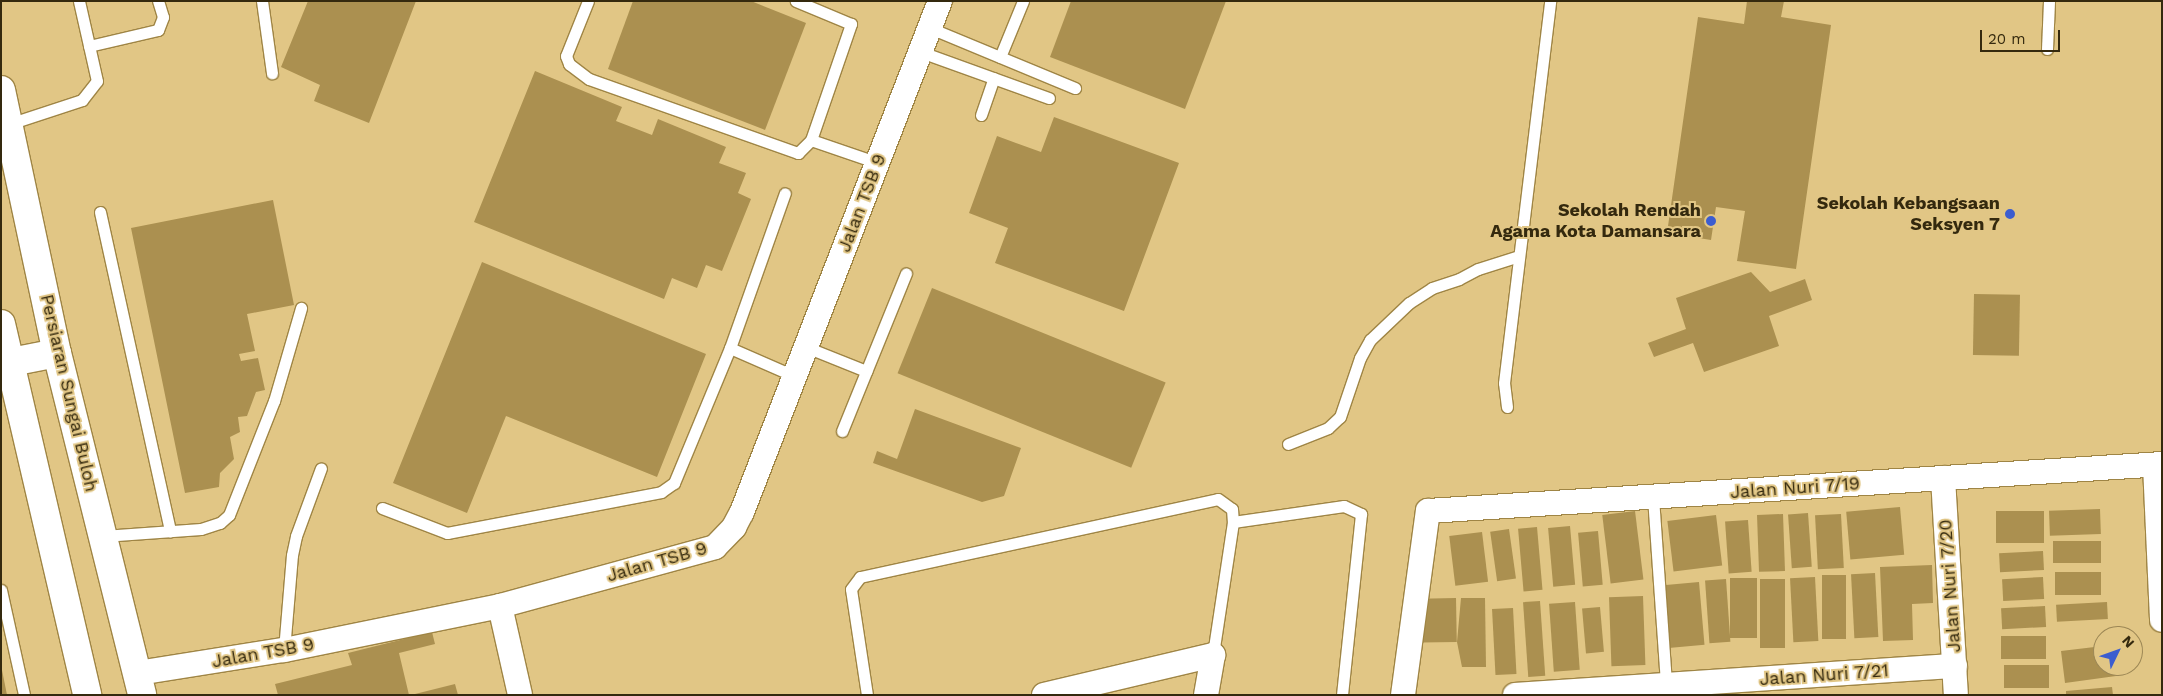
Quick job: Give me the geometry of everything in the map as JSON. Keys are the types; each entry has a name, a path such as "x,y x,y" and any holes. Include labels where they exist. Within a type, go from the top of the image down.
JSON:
{"main road":[{"name":"Persiaran Sungai Buloh","path":"1,90 57,353 140,684"},
{"path":"1,324 5,363 87,695"},
{"path":"5,363 57,353"}],"street":[{"name":"Jalan TSB 9","path":"140,684 284,650 500,606 714,546 734,527 742,512 940,1"},
{"path":"2158,464 2162,620"},
{"name":"Jalan Nuri 7/19","path":"1403,695 1428,511 2158,464"},
{"name":"Jalan Nuri 7/20","path":"1943,478 1956,695"},
{"path":"500,606 520,695"},
{"path":"1044,695 1213,655 1206,695"},
{"name":"Jalan Nuri 7/21","path":"1515,695 1666,685 1767,687 1954,666"}],"lane":[{"path":"9,124 82,100 97,81 79,1"},
{"path":"89,46 158,30 163,17 158,1"},
{"path":"262,1 272,73"},
{"path":"588,1 566,56 569,64 589,79 798,153 811,140 852,24 796,1"},
{"path":"1000,57 1022,1"},
{"path":"1507,407 1504,383 1550,1"},
{"path":"2047,49 2049,1"},
{"path":"930,28 1075,88"},
{"path":"921,52 1049,98"},
{"path":"981,116 994,78"},
{"path":"811,140 878,163"},
{"path":"382,508 447,533 661,492 674,484 730,348 785,193"},
{"path":"100,212 170,531"},
{"path":"1288,444 1328,428 1340,417 1360,358 1370,340 1409,303 1432,288 1459,279 1478,269 1519,256"},
{"path":"842,431 906,273"},
{"path":"103,536 201,529 220,523 229,515 274,401 301,308"},
{"path":"806,347 866,371"},
{"path":"730,348 794,376"},
{"path":"284,650 292,555 296,536 321,468"},
{"path":"1653,497 1666,685"},
{"path":"867,695 851,589 860,577 1218,498 1232,509 1234,522 1213,655"},
{"path":"1234,522 1344,506 1361,514 1342,695"},
{"path":"1,590 24,695"}],"building":[{"path":"308,1 416,1 369,123 314,101 320,85 281,67"},
{"path":"633,1 751,1 806,23 765,130 608,69"},
{"path":"1071,1 1226,1 1185,109 1050,57"},
{"path":"1747,1 1784,1 1781,17 1831,25 1796,269 1737,261 1745,211 1716,207 1711,240 1667,233 1698,17 1744,24"},
{"path":"535,71 622,107 616,121 652,135 658,119 726,147 719,163 746,173 738,193 751,199 722,271 706,265 697,288 672,278 664,299 474,222"},
{"path":"1054,117 1179,163 1124,311 995,263 1008,228 969,213 997,136 1041,152"},
{"path":"273,200 294,305 247,314 255,351 239,354 241,361 258,358 265,390 256,392 247,416 238,417 240,432 230,437 234,459 220,473 219,487 185,493 131,228"},
{"path":"482,262 706,354 657,477 506,416 467,513 393,483"},
{"path":"1751,272 1770,292 1805,279 1812,300 1769,316 1779,346 1704,372 1693,343 1654,357 1648,343 1686,329 1676,298"},
{"path":"932,288 1166,382 1131,468 898,373"},
{"path":"1974,294 2020,295 2019,356 1973,355"},
{"path":"915,409 1021,448 1004,496 982,502 873,463 877,451 897,459"},
{"path":"1900,507 1904,555 1850,560 1846,512"},
{"path":"2100,509 2101,534 2050,536 2049,511"},
{"path":"1635,511 1643,579 1611,584 1602,515"},
{"path":"1996,511 2044,511 2044,543 1996,543"},
{"path":"1808,513 1812,567 1792,568 1788,514"},
{"path":"1783,514 1785,571 1759,572 1757,515"},
{"path":"1841,514 1844,568 1818,569 1815,515"},
{"path":"1716,515 1722,566 1674,572 1667,521"},
{"path":"1748,520 1752,572 1729,573 1725,522"},
{"path":"1570,526 1575,585 1553,587 1548,528"},
{"path":"1537,527 1542,590 1524,591 1518,529"},
{"path":"1509,529 1516,579 1497,581 1490,532"},
{"path":"1598,531 1603,585 1583,587 1578,533"},
{"path":"1482,532 1488,582 1455,586 1449,536"},
{"path":"2053,541 2101,541 2101,563 2053,563"},
{"path":"2043,551 2044,570 2000,572 1999,553"},
{"path":"1932,565 1933,603 1912,604 1913,640 1883,641 1880,567"},
{"path":"2055,572 2101,572 2101,595 2055,595"},
{"path":"1875,573 1878,637 1854,638 1851,574"},
{"path":"1822,575 1846,575 1846,639 1822,639"},
{"path":"1815,577 1818,641 1793,642 1790,578"},
{"path":"2043,577 2044,599 2003,601 2002,579"},
{"path":"1730,578 1757,578 1757,638 1730,638"},
{"path":"1726,579 1730,642 1709,643 1705,580"},
{"path":"1760,579 1785,579 1785,648 1760,648"},
{"path":"1699,582 1704,645 1669,648 1663,585"},
{"path":"1643,596 1645,665 1611,666 1609,597"},
{"path":"1456,598 1457,642 1421,643 1420,599"},
{"path":"1461,598 1485,598 1486,667 1462,667 1457,642"},
{"path":"1540,601 1545,676 1528,677 1523,602"},
{"path":"1575,602 1580,670 1554,672 1549,604"},
{"path":"2107,602 2108,619 2057,622 2056,605"},
{"path":"2045,606 2046,627 2002,629 2001,608"},
{"path":"1600,607 1604,652 1586,653 1582,609"},
{"path":"1513,608 1516,674 1495,675 1492,609"},
{"path":"432,632 435,644 399,653 409,695 278,695 275,684 352,665 348,653"},
{"path":"2001,636 2046,636 2046,659 2001,659"},
{"path":"2093,647 2093,676 2116,676 2065,683 2061,651"},
{"path":"2004,665 2049,665 2049,688 2004,688"},
{"path":"2,670 7,695 1,695"},
{"path":"455,684 458,695 415,694"},
{"path":"2112,687 2113,695 2066,695 2066,691"}],"place":[{"name":"Sekolah Kebangsaan Seksyen 7","path":"2010,214"},
{"name":"Sekolah Rendah Agama Kota Damansara","path":"1711,221"}]}
